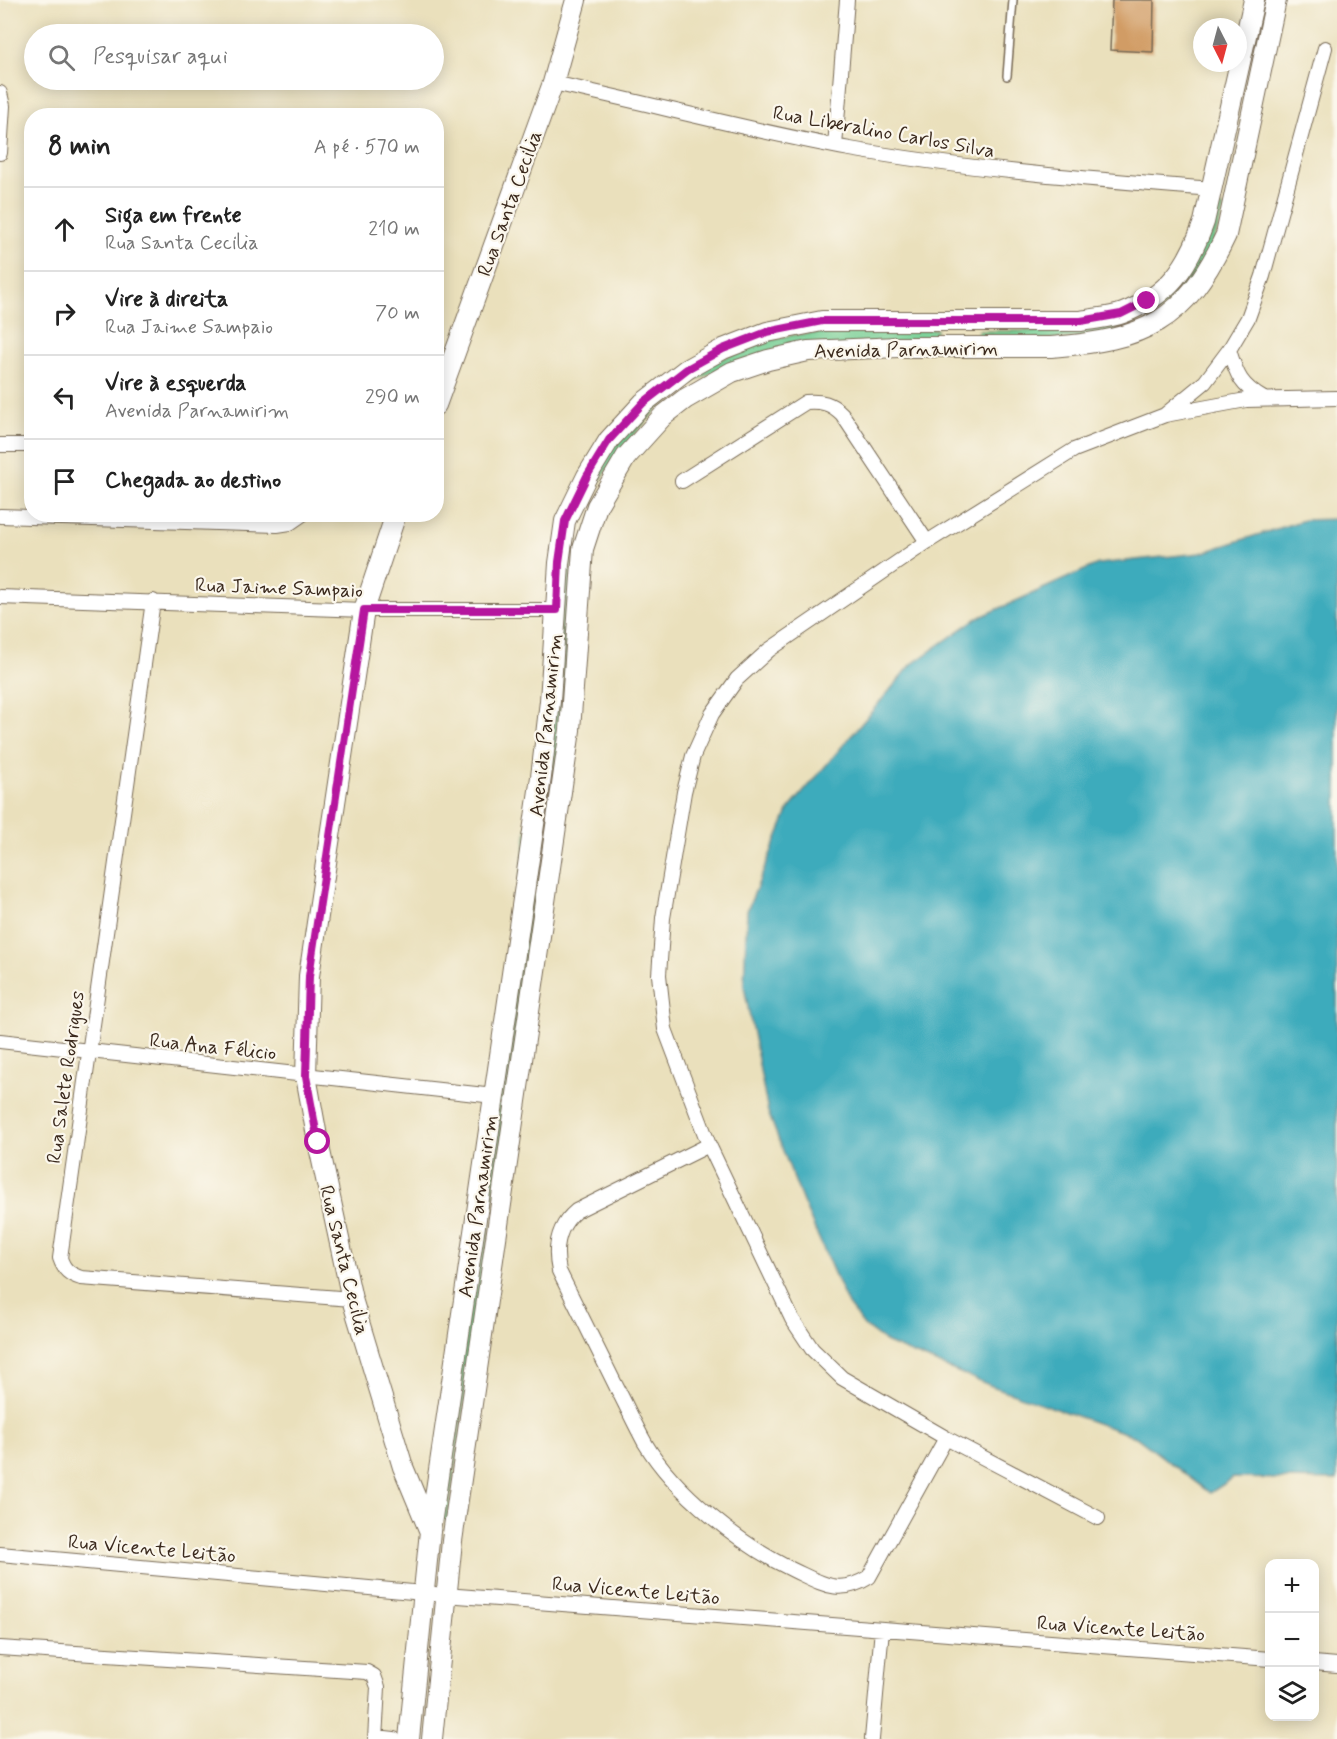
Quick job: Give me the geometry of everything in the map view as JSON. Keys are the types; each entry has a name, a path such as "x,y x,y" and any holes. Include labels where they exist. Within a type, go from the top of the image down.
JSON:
{"street":[{"name":"Rua Santa Cecilia","path":"444,383 553,83 576,0"},
{"path":"835,146 847,0"},
{"name":"Avenida Parnamirim","path":"1247,31 1254,0"},
{"name":"Avenida Parnamirim","path":"432,1739 448,1569 570,730 583,549 597,506 626,457 663,416 685,399 732,372 768,360 808,351 864,347 1051,347 1105,341 1162,320 1183,303 1197,287 1212,264 1226,235 1276,0"},
{"path":"1165,415 1205,381 1229,350 1248,318 1263,276 1325,48"},
{"name":"Avenida Parnamirim","path":"409,1739 430,1531 541,777 557,610 559,562 565,521 587,476 609,440 643,403 687,369 723,349 767,332 822,321 1081,321 1121,314 1147,301 1175,279 1193,252 1204,222 1238,72"},
{"path":"1247,72 1261,74"},
{"name":"Rua Liberalino Carlos Silva","path":"553,83 835,146 927,161 1043,176 1212,189"},
{"path":"0,93 3,106 0,153"},
{"path":"961,321 962,347"},
{"path":"1229,350 1240,381 1250,391 1264,399"},
{"path":"1098,1518 946,1438 842,1378 812,1349 792,1319 710,1145 665,1029 659,975 663,918 684,792 693,756 712,714 737,679 769,650 927,542 1074,450 1165,415 1246,400 1337,398"},
{"path":"682,481 806,402 820,401 832,405 843,414 927,542"},
{"path":"0,445 24,446"},
{"path":"0,516 24,517"},
{"path":"185,522 277,525 291,522"},
{"name":"Rua Santa Cecilia","path":"393,522 364,610 309,976 306,1076 352,1299 403,1467 448,1569"},
{"name":"Rua Jaime Sampaio","path":"0,597 364,610 557,610"},
{"name":"Rua Salete Rodrigues","path":"153,602 60,1258 63,1267 70,1275 81,1278 352,1299"},
{"name":"Rua Ana Félicio","path":"0,1041 89,1053 494,1096"},
{"path":"710,1145 576,1211 568,1218 559,1234 555,1253 559,1271 646,1445 710,1517 782,1565 825,1586 842,1588 857,1585 869,1577 946,1438"},
{"name":"Rua Vicente Leitão","path":"0,1554 445,1595 1265,1659"},
{"path":"872,1739 882,1629"},
{"path":"0,1648 367,1672 374,1676 378,1688 376,1738 394,1739"},
{"path":"1319,1663 1337,1665"}],"lane":[{"path":"1007,76 1013,0"}],"green space":[{"path":"1215,205 1224,208 1213,243 1198,273 1159,312 1103,337 977,342 978,331 1066,331 1154,304"},
{"path":"936,329 935,341 730,364 696,380 657,409 621,449 580,516 572,555 568,689 447,1521 438,1518 565,534 611,446 691,372 761,342 792,335"}],"water":[{"path":"1337,519 1337,1480 1233,1478 1210,1493 1136,1437 992,1386 887,1343 864,1326 848,1305 803,1202 768,1112 744,986 747,911 789,809 912,664 976,619 1098,564 1201,553 1304,520"}],"building":[{"path":"1112,0 1154,0 1153,52 1110,50"}],"route":[{"path":"318,1142 306,1076 309,976 364,610 557,610 559,562 565,521 587,476 609,440 643,403 687,369 723,349 767,332 822,321 1081,321 1121,314 1147,301"}]}
